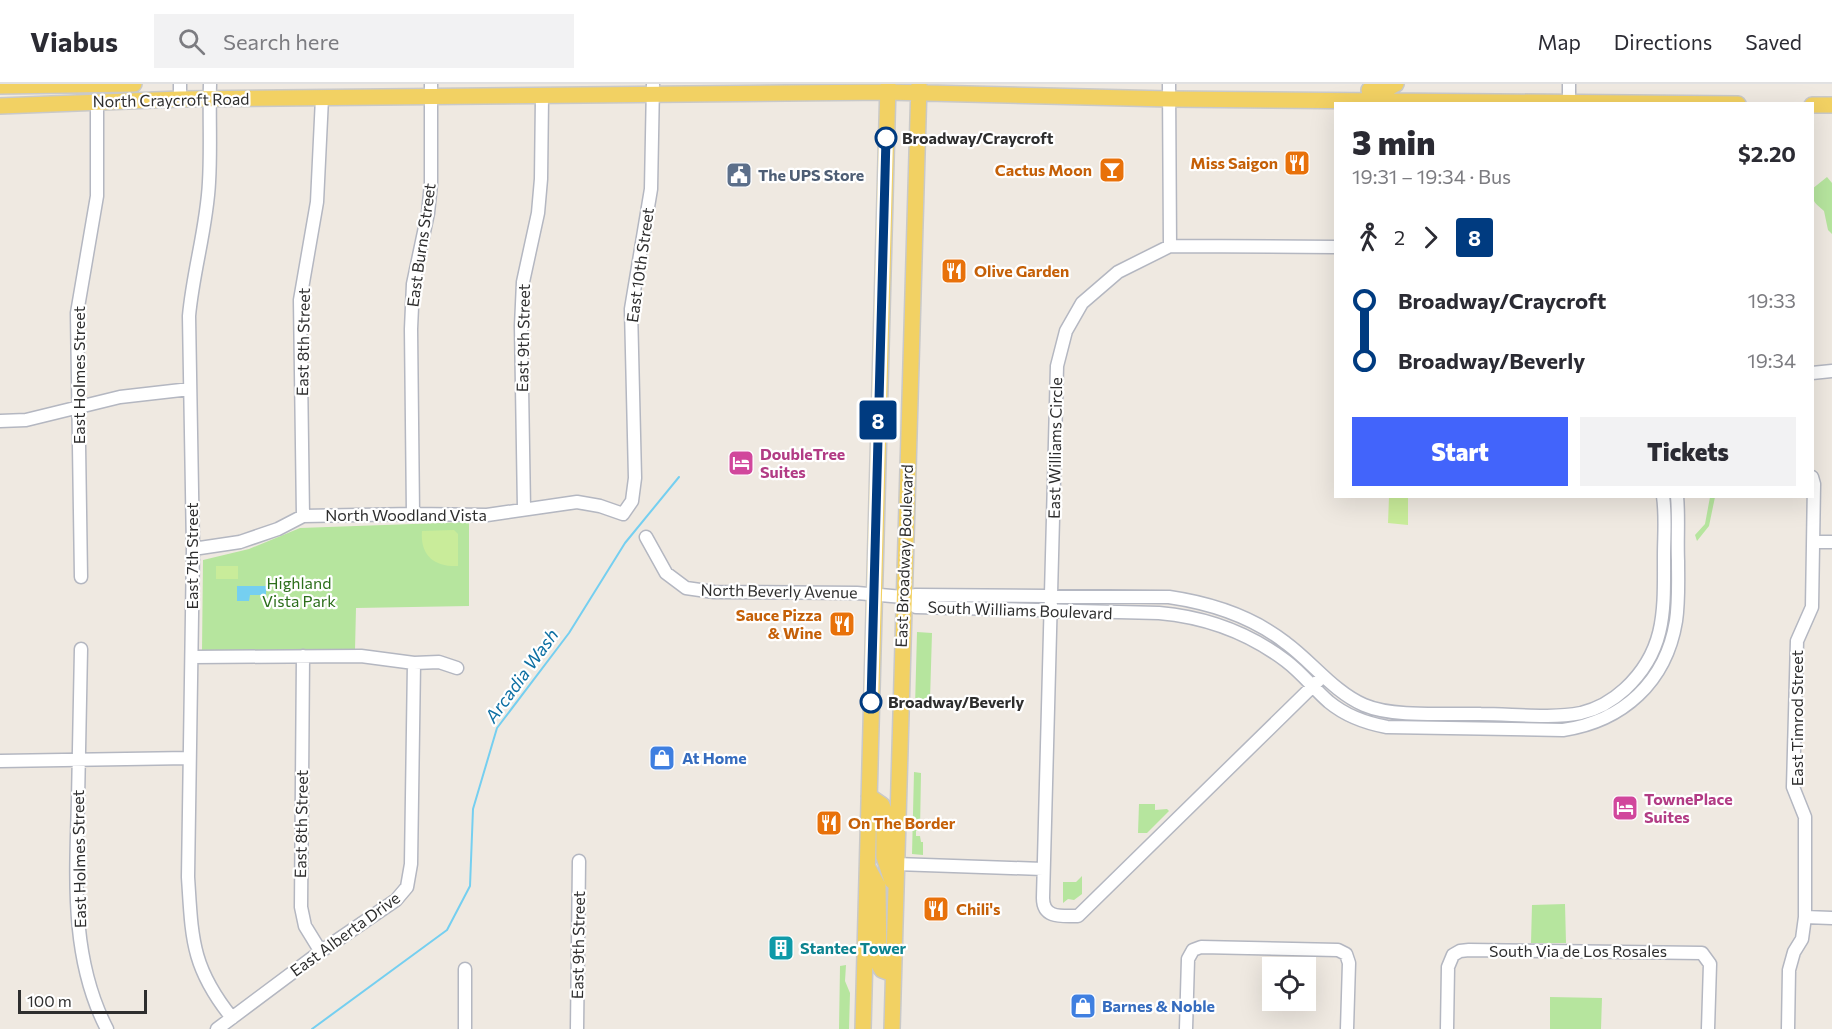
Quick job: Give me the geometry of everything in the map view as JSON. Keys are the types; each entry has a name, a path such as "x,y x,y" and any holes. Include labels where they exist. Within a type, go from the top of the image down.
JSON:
{"main road":[{"name":"North Craycroft Road","path":"0,86 134,84"},
{"path":"1299,99 1318,91 1385,90 1396,84"},
{"name":"North Craycroft Road","path":"0,106 97,102 180,92 210,91 322,98 431,90 542,97 653,89 887,88 1169,91 1299,99 1502,102"},
{"name":"East Broadway Boulevard","path":"863,1029 887,88"},
{"name":"East Broadway Boulevard","path":"892,1029 918,89"},
{"path":"1814,105 1832,105"},
{"path":"869,796 882,805 884,810 884,857 896,890"},
{"path":"867,865 878,886 879,965 882,970 893,974"}],"street":[{"path":"1569,84 1569,102"},
{"name":"East 10th Street","path":"623,514 632,501 635,478 631,309 651,189 653,89"},
{"name":"East Burns Street","path":"413,514 411,318 413,284 428,213 431,184 431,90"},
{"name":"East 7th Street","path":"210,91 210,182 207,210 192,283 189,316 193,549 188,877 190,929 202,973 232,1018"},
{"path":"1169,91 1170,246"},
{"name":"East 9th Street","path":"524,509 520,326 523,282 538,213 542,97"},
{"name":"East 8th Street","path":"303,516 300,300 317,202 322,98"},
{"name":"East Holmes Street","path":"81,577 77,313 97,196 97,102"},
{"name":"East Williams Circle","path":"1324,676 1078,916 1054,916 1048,913 1043,903 1043,869 1058,366 1066,331 1082,303 1118,272 1170,246 1334,247"},
{"path":"1814,372 1832,371"},
{"path":"0,421 27,420 120,397 190,389"},
{"name":"South Williams Boulevard","path":"903,597 916,595 1168,597 1222,610 1252,622 1287,643 1324,676 1359,702 1381,711 1566,715 1603,706 1616,697 1644,670 1652,656 1659,637 1664,608 1663,498"},
{"name":"South Williams Boulevard","path":"903,597 916,607 1167,614 1212,623 1269,648 1327,700 1352,717 1387,727 1563,730 1590,725 1606,719 1625,707 1648,684 1666,655 1672,640 1678,607 1677,498"},
{"name":"East Timrod Street","path":"1788,1029 1789,970 1794,952 1802,939 1805,917 1805,816 1793,786 1797,641 1812,607 1814,498"},
{"name":"North Woodland Vista","path":"193,549 240,542 278,529 303,516 487,515 576,502 600,506 623,514"},
{"name":"North Beverly Avenue","path":"646,537 666,573 686,588 714,592 873,594 903,597"},
{"path":"1813,542 1832,543"},
{"name":"East Holmes Street","path":"81,649 76,871 79,930 87,978 96,1007 107,1029"},
{"name":"East 8th Street","path":"303,656 301,908 305,926 321,952"},
{"path":"192,657 361,656 414,663 439,662 457,668"},
{"name":"East Alberta Drive","path":"218,1029 321,952 396,900 407,887 411,864 414,663"},
{"path":"0,760 189,758"},
{"name":"East 9th Street","path":"577,1029 579,861"},
{"path":"896,864 1043,869"},
{"path":"1805,917 1832,918"},
{"path":"1186,1029 1188,959 1193,950 1201,947 1338,950 1346,954 1349,963 1347,1029"},
{"name":"South Via de Los Rosales","path":"1447,1029 1450,951 1469,950 1696,952 1706,954 1710,963 1708,1029"},
{"path":"465,969 465,1029"}],"green space":[{"path":"1827,177 1832,183 1832,234 1828,230 1824,211 1814,200 1814,187"},
{"path":"1389,498 1408,498 1408,525 1388,523"},
{"path":"1710,498 1715,498 1709,526 1697,541 1695,535 1705,524"},
{"name":"Highland Vista Park","path":"469,522 469,606 356,608 355,650 202,651 203,560 249,549 300,528"},
{"path":"454,530 458,534 458,566 442,564 430,558 423,547 422,531"},
{"path":"216,566 238,566 238,579 216,579"},
{"path":"917,632 932,633 930,700 925,700 925,707 915,707"},
{"path":"914,772 921,773 920,831 916,831 916,836 920,836 923,842 923,855 912,854"},
{"path":"1139,804 1155,804 1155,810 1167,809 1169,811 1147,833 1138,833"},
{"path":"1082,876 1082,894 1074,900 1068,899 1063,903 1063,882 1076,882"},
{"path":"1565,904 1566,943 1531,943 1532,905"},
{"path":"846,965 845,981 850,993 849,1029 839,1029 840,966"},
{"path":"1550,997 1602,998 1601,1029 1550,1029"}],"water":[{"path":"237,586 266,586 266,595 250,595 249,601 237,601"}],"waterway":[{"name":"Arcadia Wash","path":"312,1029 447,930 470,886 473,809 497,728 569,633 625,543 679,477"}],"bus line":[{"name":"8","path":"871,702 886,138"}],"place":[{"name":"Broadway/Craycroft","path":"886,138"},
{"name":"Miss Saigon","path":"1297,163"},
{"name":"Cactus Moon","path":"1112,170"},
{"name":"The UPS Store","path":"739,175"},
{"name":"Olive Garden","path":"954,271"},
{"name":"DoubleTree Suites","path":"741,463"},
{"name":"Sauce Pizza & Wine","path":"842,624"},
{"name":"Broadway/Beverly","path":"871,702"},
{"name":"At Home","path":"662,758"},
{"name":"TownePlace Suites","path":"1625,808"},
{"name":"On The Border","path":"829,823"},
{"name":"Chili's","path":"936,909"},
{"name":"Stantec Tower","path":"781,948"},
{"name":"Barnes & Noble","path":"1083,1006"}]}
